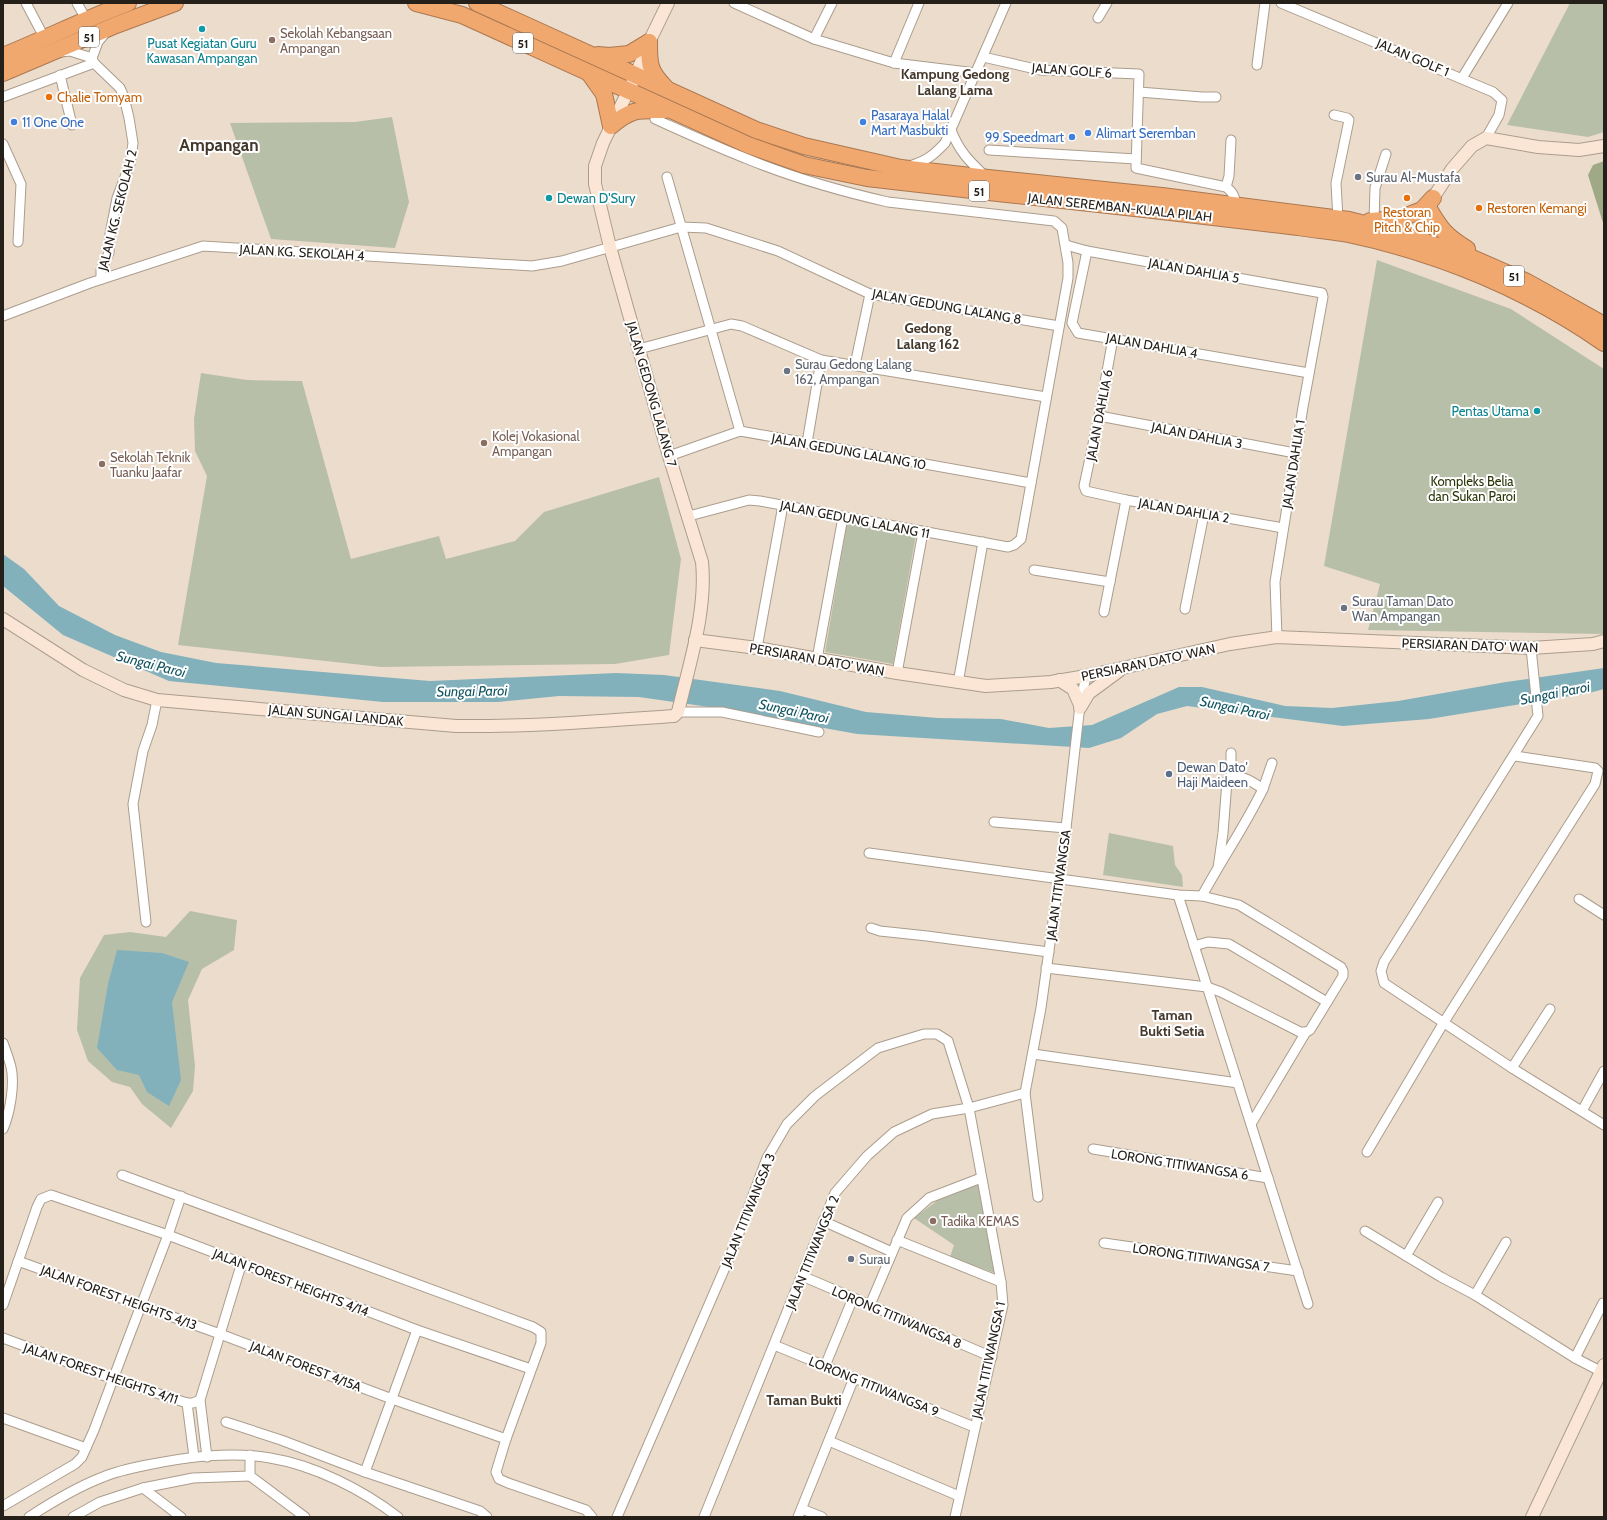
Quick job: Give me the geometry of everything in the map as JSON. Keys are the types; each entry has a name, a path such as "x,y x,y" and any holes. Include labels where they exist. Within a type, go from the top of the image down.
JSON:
{"highway":[{"name":"51","path":"3,56 125,3"},
{"name":"51","path":"3,73 116,24 175,3"},
{"name":"51","path":"416,3 462,15 628,90"},
{"name":"51","path":"477,3 636,75"},
{"path":"591,55 609,56 629,54 648,42 649,62 655,76 669,90"},
{"path":"589,73 604,94 611,126 625,115 640,110 670,110"},
{"name":"JALAN SEREMBAN-KUALA PILAH","path":"636,75 756,130 804,146 901,168 1162,196 1344,220 1385,229 1459,267 1499,283 1586,330 1604,343"},
{"name":"JALAN SEREMBAN-KUALA PILAH","path":"628,90 748,145 804,165 867,178 1310,229 1345,234 1382,242 1418,246 1463,254 1518,278 1574,307 1604,325"},
{"path":"1344,220 1374,221 1399,219 1422,210 1431,204 1439,228 1450,238 1476,256 1518,278"},
{"path":"1270,210 1272,214 1277,217 1309,222 1311,225 1310,229"}],"street":[{"path":"26,3 45,39"},
{"path":"77,3 86,19"},
{"name":"JALAN GEDONG LALANG 7","path":"668,3 648,42 636,75 601,149 595,166 595,184 610,247 669,456 689,516 702,562 704,577 695,640 679,707"},
{"path":"734,3 814,39 894,63 976,73"},
{"path":"814,39 832,3"},
{"path":"894,63 919,3"},
{"path":"901,168 920,162 934,155 945,143 952,130 1006,3"},
{"path":"1098,18 1108,3"},
{"path":"1257,65 1265,3"},
{"path":"1462,78 1508,3"},
{"name":"JALAN GOLF 1","path":"1284,4 1493,92 1502,100 1499,115 1486,138"},
{"path":"3,97 60,76 93,60 103,34 116,24"},
{"name":"JALAN KG. SEKOLAH 2","path":"51,53 70,51 93,60 120,88 124,97 129,118 133,144 130,164 117,198 110,234 109,253 101,270 101,279"},
{"name":"JALAN GOLF 6","path":"983,57 1040,70 1139,74 1139,92"},
{"path":"60,76 72,125"},
{"path":"1136,163 1139,92 1216,97"},
{"path":"1334,115 1347,118 1349,120 1336,183 1344,220"},
{"path":"655,119 745,158 795,176 863,196 888,202 1054,221 1062,228 1066,245 1068,278 1031,483"},
{"path":"952,130 956,143 968,160 988,178"},
{"path":"1418,246 1431,204 1452,169 1472,146 1486,138 1538,147 1579,150 1604,146"},
{"path":"1226,187 1231,140"},
{"path":"3,144 21,184 18,242"},
{"path":"989,150 1136,163 1226,187 1231,190 1236,206"},
{"path":"1374,221 1376,184 1386,154"},
{"path":"667,177 740,431"},
{"path":"863,196 867,178"},
{"name":"JALAN GEDUNG LALANG 8","path":"610,247 681,227 706,228 778,251 870,294 1059,326"},
{"name":"JALAN DAHLIA 5","path":"1066,245 1087,251 1322,292"},
{"name":"JALAN KG. SEKOLAH 4","path":"3,316 101,279 203,246 532,266 562,261 610,247"},
{"name":"JALAN DAHLIA 4","path":"1087,251 1072,323 1078,333 1308,373"},
{"name":"JALAN DAHLIA 1","path":"1277,637 1275,582 1308,373 1323,297 1322,292"},
{"path":"855,365 870,294"},
{"path":"639,349 731,324 742,326 821,360 1046,397"},
{"name":"JALAN DAHLIA 6","path":"1086,491 1084,486 1099,416 1113,338"},
{"path":"807,443 821,360"},
{"name":"JALAN DAHLIA 3","path":"1099,416 1295,453"},
{"name":"JALAN GEDUNG LALANG 10","path":"669,456 740,431 1031,483"},
{"name":"JALAN GEDUNG LALANG 11","path":"689,516 749,500 1008,547 1014,545 1021,539 1031,483"},
{"name":"JALAN DAHLIA 2","path":"1086,491 1126,500 1283,528"},
{"path":"1104,612 1126,500"},
{"path":"757,648 783,506"},
{"path":"1185,609 1204,514"},
{"path":"817,659 842,517"},
{"path":"897,673 923,532"},
{"path":"958,683 983,542"},
{"path":"1034,570 1110,582"},
{"name":"JALAN SUNGAI LANDAK","path":"3,620 83,670 124,690 157,700 456,726 557,724 674,716 679,707"},
{"name":"PERSIARAN DATO' WAN","path":"695,640 757,648 897,673 986,686 1059,680 1086,676 1230,644 1277,637 1531,648 1593,644 1604,641"},
{"path":"1531,648 1538,716 1515,756 1384,962 1381,971 1384,983 1512,1068 1604,1125"},
{"path":"1080,706 1089,693 1122,669"},
{"name":"JALAN TITIWANGSA","path":"1038,1197 1025,1093 1033,1054 1046,968 1066,828 1080,706 1086,676"},
{"path":"1059,680 1073,689 1080,706"},
{"path":"146,922 133,804 143,751 152,725 157,700"},
{"path":"679,707 722,712 819,732"},
{"path":"1230,753 1231,777"},
{"path":"1367,1152 1444,1022 1595,784 1598,776 1598,772 1595,768 1515,756"},
{"path":"1202,896 1248,820 1263,789 1272,763"},
{"path":"1218,868 1223,833 1226,783 1228,779 1231,777 1240,777 1249,779 1263,789"},
{"path":"994,822 1066,828"},
{"path":"869,852 1178,895 1202,896 1239,905 1341,967 1343,976 1310,1030 1306,1032 1251,1124"},
{"path":"1178,895 1308,1304"},
{"path":"1579,900 1604,916"},
{"path":"871,928 880,931 1048,952"},
{"path":"1194,946 1208,942 1230,944 1327,1002"},
{"path":"1046,968 1207,987 1221,992 1300,1032 1306,1032"},
{"path":"1512,1068 1550,1009"},
{"name":"JALAN TITIWANGSA 3","path":"617,1517 733,1249 767,1158 788,1124 815,1096 878,1048 924,1034 937,1034 948,1042 969,1108"},
{"path":"3,1043 12,1068 13,1086 6,1123 3,1129"},
{"path":"1033,1054 1238,1083"},
{"path":"1582,1111 1604,1071"},
{"name":"JALAN TITIWANGSA 2","path":"704,1517 835,1193 867,1156 894,1132 932,1114 969,1108 1025,1093"},
{"name":"JALAN TITIWANGSA 1","path":"955,1517 974,1427 992,1357 1003,1305 1001,1282 969,1108"},
{"name":"LORONG TITIWANGSA 6","path":"1093,1149 1268,1178"},
{"path":"122,1174 533,1327 541,1332 541,1343 506,1439 496,1472 499,1479 586,1510 592,1517"},
{"path":"870,1305 907,1218 929,1198 981,1178"},
{"name":"JALAN FOREST HEIGHTS 4/14","path":"18,1261 37,1207 41,1199 51,1195 168,1235 417,1330 531,1369"},
{"path":"3,1506 7,1499 75,1464 82,1457 168,1235 181,1196"},
{"path":"1406,1256 1438,1202"},
{"path":"823,1221 892,1252"},
{"path":"1365,1231 1441,1277 1475,1295 1576,1358 1603,1369 1532,1517"},
{"path":"897,1240 1001,1282"},
{"path":"1475,1295 1506,1242"},
{"name":"LORONG TITIWANGSA 7","path":"1104,1243 1298,1271"},
{"path":"3,1305 18,1261"},
{"name":"JALAN FOREST HEIGHTS 4/13","path":"18,1261 220,1334"},
{"path":"207,1456 200,1400 242,1262"},
{"name":"LORONG TITIWANGSA 8","path":"802,1276 992,1357"},
{"path":"825,1366 853,1298"},
{"path":"1576,1358 1603,1303"},
{"path":"365,1472 417,1330"},
{"name":"JALAN FOREST 4/15A","path":"220,1334 392,1399 506,1439"},
{"name":"JALAN FOREST HEIGHTS 4/11","path":"3,1338 113,1379 187,1403 193,1403 200,1400"},
{"name":"LORONG TITIWANGSA 9","path":"774,1345 974,1427"},
{"path":"822,1517 800,1513 854,1378"},
{"path":"187,1403 194,1457"},
{"path":"3,1418 86,1448"},
{"path":"226,1422 281,1440 365,1472 480,1511 486,1517"},
{"path":"829,1441 959,1496"},
{"path":"29,1517 48,1504 104,1476 122,1470 207,1456 250,1456 271,1458 289,1462 327,1476 366,1495 398,1517"},
{"path":"250,1456 250,1476"},
{"path":"73,1517 100,1502 143,1488 192,1478 250,1476 305,1517"},
{"path":"143,1488 181,1517"}],"green space":[{"path":"1570,3 1604,3 1604,132 1588,137 1507,125"},
{"path":"392,117 409,202 395,248 271,239 230,123 355,122"},
{"path":"1604,161 1604,226 1588,175 1593,165"},
{"name":"Kompleks Belia dan Sukan Paroi","path":"1377,260 1511,309 1604,369 1604,634 1368,630 1380,584 1324,566"},
{"path":"201,373 247,380 302,381 351,559 439,536 446,559 515,541 544,512 659,477 681,559 669,655 615,664 381,667 178,645 207,476 195,451 194,419"},
{"path":"847,523 916,535 893,664 825,652"},
{"path":"1109,833 1173,846 1175,865 1182,875 1183,887 1103,875"},
{"path":"190,911 237,920 234,950 202,969 188,1000 195,1066 193,1091 171,1128 142,1104 130,1087 112,1082 88,1061 77,1030 80,978 104,935 130,932 166,937"},
{"path":"978,1184 995,1273 950,1257 954,1245 914,1218 938,1200"}],"water":[{"name":"Sungai Paroi","path":"3,554 24,569 59,606 115,635 161,652 216,663 430,681 616,673 664,675 780,691 866,712 938,718 1001,719 1049,728 1092,725 1179,687 1202,687 1285,706 1332,708 1398,701 1506,682 1604,668 1604,689 1589,693 1429,719 1343,726 1187,706 1157,714 1121,738 1089,748 857,734 702,706 639,697 559,696 498,702 383,702 169,681 63,635 3,586"},
{"path":"117,950 162,953 189,962 172,1002 181,1080 169,1106 147,1092 139,1075 117,1070 97,1048 108,984"}],"place":[{"name":"Pusat Kegiatan Guru Kawasan Ampangan","path":"202,29"},
{"name":"Sekolah Kebangsaan Ampangan","path":"272,40"},
{"name":"Chalie Tomyam","path":"49,97"},
{"name":"11 One One","path":"14,122"},
{"name":"Pasaraya Halal Mart Masbukti","path":"863,122"},
{"name":"Alimart Seremban","path":"1088,133"},
{"name":"99 Speedmart","path":"1072,137"},
{"name":"Surau Al-Mustafa","path":"1358,177"},
{"name":"Dewan D'Sury","path":"549,198"},
{"name":"Restoran Pitch & Chip","path":"1407,198"},
{"name":"Restoren Kemangi","path":"1479,208"},
{"name":"Surau Gedong Lalang 162, Ampangan","path":"787,371"},
{"name":"Pentas Utama","path":"1537,411"},
{"name":"Kolej Vokasional Ampangan","path":"484,443"},
{"name":"Sekolah Teknik Tuanku Jaafar","path":"102,464"},
{"name":"Surau Taman Dato Wan Ampangan","path":"1344,608"},
{"name":"Dewan Dato' Haji Maideen","path":"1169,774"},
{"name":"Tadika KEMAS","path":"933,1221"},
{"name":"Surau","path":"851,1259"}],"district":[{"name":"Kampung Gedong Lalang Lama","path":"955,82"},
{"name":"Ampangan","path":"219,145"},
{"name":"Gedong Lalang 162","path":"928,336"},
{"name":"Taman Bukti Setia","path":"1172,1024"},
{"name":"Taman Bukti","path":"804,1400"}]}
